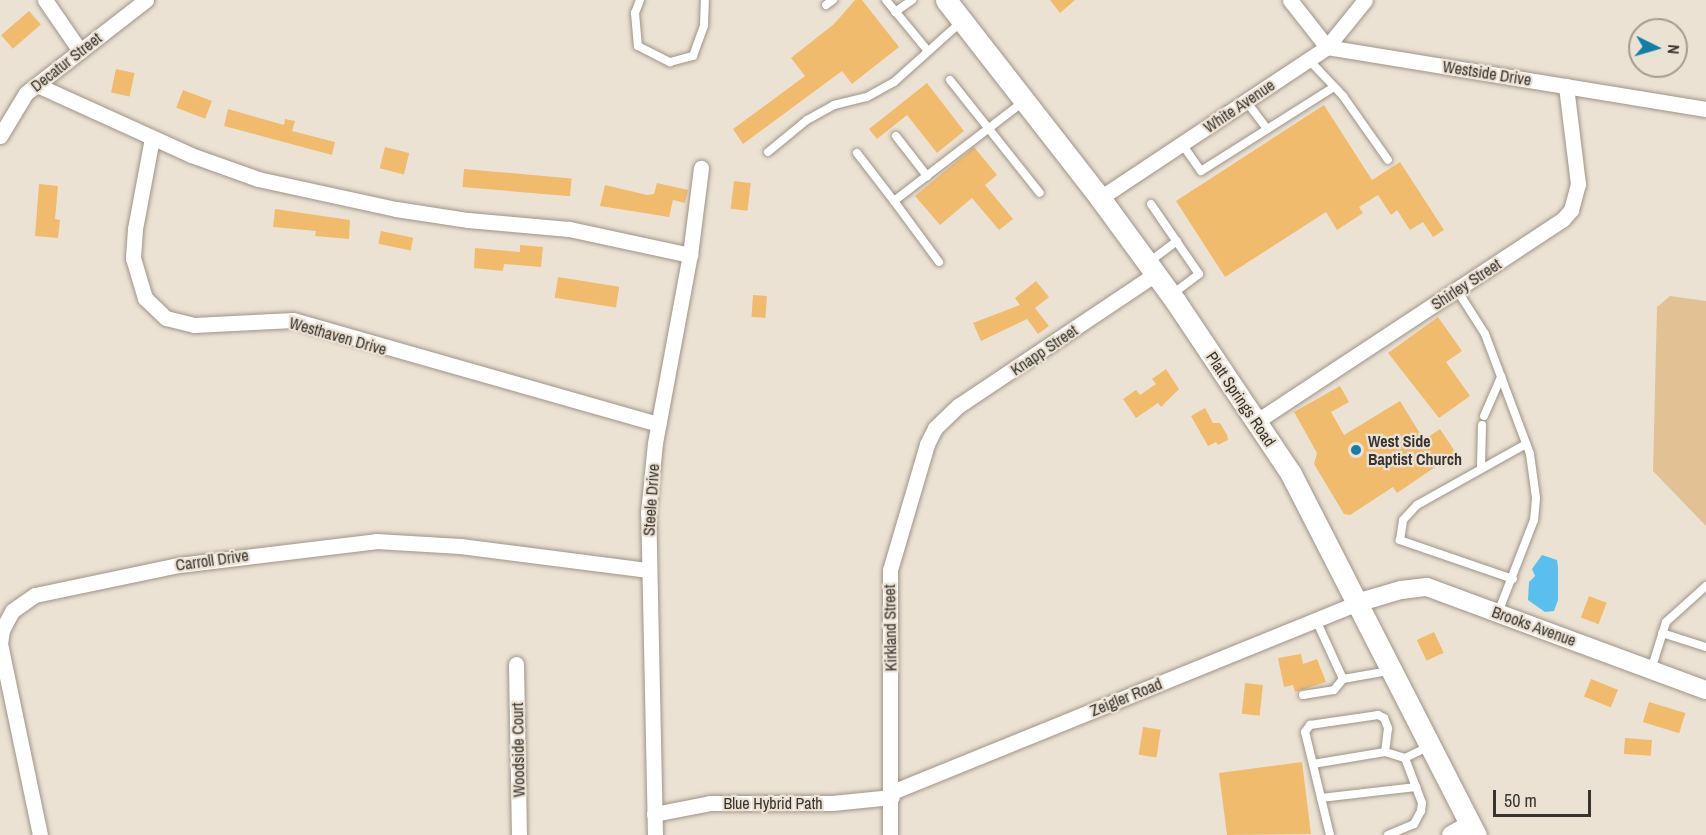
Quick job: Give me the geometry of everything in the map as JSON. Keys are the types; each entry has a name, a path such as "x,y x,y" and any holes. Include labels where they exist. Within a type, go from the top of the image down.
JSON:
{"main road":[{"name":"Platt Springs Road","path":"949,1 1171,295 1254,423 1291,474 1360,602 1473,830"}],"street":[{"path":"45,0 80,51"},
{"name":"Decatur Street","path":"0,136 17,104 37,85 146,0"},
{"path":"1290,0 1328,47"},
{"name":"White Avenue","path":"1100,198 1328,47 1365,0"},
{"name":"Westside Drive","path":"1328,47 1706,108"},
{"path":"37,85 231,171 269,181 407,211 569,229 690,255"},
{"name":"Shirley Street","path":"1254,423 1557,224 1571,210 1578,184 1566,86"},
{"name":"Westhaven Drive","path":"153,138 135,229 133,258 146,298 166,318 194,325 293,320 658,424"},
{"name":"Steele Drive","path":"655,835 648,513 658,424 690,255 701,168"},
{"name":"Knapp Street","path":"935,428 958,406 1151,268"},
{"name":"Kirkland Street","path":"890,835 892,794 890,570 918,473 935,428"},
{"name":"Carroll Drive","path":"40,835 0,645 2,630 12,611 35,595 179,565 376,541 460,546 648,570"},
{"name":"Brooks Avenue","path":"1360,602 1401,590 1427,587 1706,690"},
{"name":"Zeigler Road","path":"892,794 1360,602"},
{"name":"Woodside Court","path":"516,664 519,835"},
{"name":"Blue Hybrid Path","path":"654,814 710,803 832,803 892,794"},
{"path":"1452,835 1473,830"}],"lane":[{"path":"640,0 635,13 638,46 670,62 693,56 704,25 705,0"},
{"path":"886,0 928,51"},
{"path":"896,12 912,0"},
{"path":"768,152 807,120 834,105 867,97 894,82 962,21"},
{"path":"1309,60 1334,87 1388,160"},
{"path":"950,80 1040,194"},
{"path":"1182,144 1201,171 1334,87"},
{"path":"894,201 1024,101"},
{"path":"1246,101 1267,129"},
{"path":"896,136 927,176"},
{"path":"857,153 939,262"},
{"path":"1151,204 1199,273 1171,295"},
{"path":"1151,268 1177,241"},
{"path":"1457,290 1485,334 1526,444 1536,498 1534,520 1498,613"},
{"path":"1481,466 1483,420 1501,377"},
{"path":"1513,579 1400,540 1403,520 1417,505 1481,466 1526,444"},
{"path":"1652,670 1666,622 1706,586"},
{"path":"1316,620 1343,680"},
{"path":"1662,633 1706,647"},
{"path":"1303,695 1334,690 1343,680 1394,670"},
{"path":"1330,835 1305,732 1310,725 1378,714 1384,718 1388,728 1385,752"},
{"path":"1313,764 1385,752 1405,758 1431,745"},
{"path":"1392,834 1414,824 1421,812 1416,787 1405,758"},
{"path":"1321,798 1416,787"}],"shaded area":[{"path":"1670,296 1706,301 1706,526 1653,471 1657,307"}],"water":[{"path":"1542,555 1557,560 1558,600 1554,611 1545,612 1528,600 1529,582 1535,576 1532,569"}],"building":[{"path":"855,0 862,0 899,47 852,84 842,71 743,144 733,129 805,76 791,58 834,24"},
{"path":"1050,0 1075,0 1060,13"},
{"path":"29,11 41,25 13,49 1,35"},
{"path":"116,69 135,73 130,96 111,92"},
{"path":"927,83 964,131 937,153 907,115 877,139 869,129"},
{"path":"183,90 212,101 205,119 176,108"},
{"path":"1324,105 1372,180 1400,162 1444,230 1433,237 1423,222 1410,230 1397,210 1391,215 1378,195 1359,207 1363,213 1337,230 1326,212 1225,277 1176,201"},
{"path":"228,109 284,125 285,119 295,121 292,131 335,142 332,155 224,126"},
{"path":"385,147 409,153 404,174 380,168"},
{"path":"974,147 997,175 985,185 1013,219 999,230 972,198 940,225 915,196"},
{"path":"464,169 572,178 570,196 462,187"},
{"path":"734,181 751,183 747,211 731,209"},
{"path":"657,183 688,190 685,203 673,200 669,217 600,206 605,185 647,195 654,194"},
{"path":"39,184 58,186 55,219 60,220 58,238 35,236"},
{"path":"275,209 350,220 349,239 315,236 316,231 273,227"},
{"path":"381,231 413,238 411,251 378,244"},
{"path":"520,245 543,247 541,267 504,264 503,271 474,268 475,248 520,252"},
{"path":"558,277 619,287 616,307 555,298"},
{"path":"1036,281 1049,297 1035,308 1049,326 1038,334 1027,319 981,341 973,323 1020,305 1015,298"},
{"path":"753,295 767,296 765,318 751,317"},
{"path":"1438,317 1462,351 1446,362 1470,396 1439,418 1388,353"},
{"path":"1166,369 1179,389 1161,407 1158,403 1136,418 1123,399 1136,390 1140,395 1156,384 1152,379"},
{"path":"1340,386 1349,402 1331,412 1344,435 1400,401 1424,440 1440,429 1456,453 1397,493 1393,487 1350,515 1344,514 1314,464 1317,453 1294,412"},
{"path":"1205,408 1213,423 1220,423 1228,440 1218,445 1216,442 1208,446 1191,416"},
{"path":"1589,596 1607,603 1598,624 1581,617"},
{"path":"1434,632 1444,653 1427,661 1417,640"},
{"path":"1301,654 1303,664 1317,659 1326,682 1295,692 1293,685 1284,687 1278,658"},
{"path":"1591,679 1618,690 1611,707 1584,697"},
{"path":"1245,683 1263,685 1260,716 1242,714"},
{"path":"1649,702 1685,713 1679,733 1643,722"},
{"path":"1143,727 1161,730 1156,757 1139,755"},
{"path":"1625,738 1652,740 1651,756 1624,754"},
{"path":"1302,762 1311,834 1227,835 1219,773"}],"place":[{"name":"West Side Baptist Church","path":"1356,450"}]}
